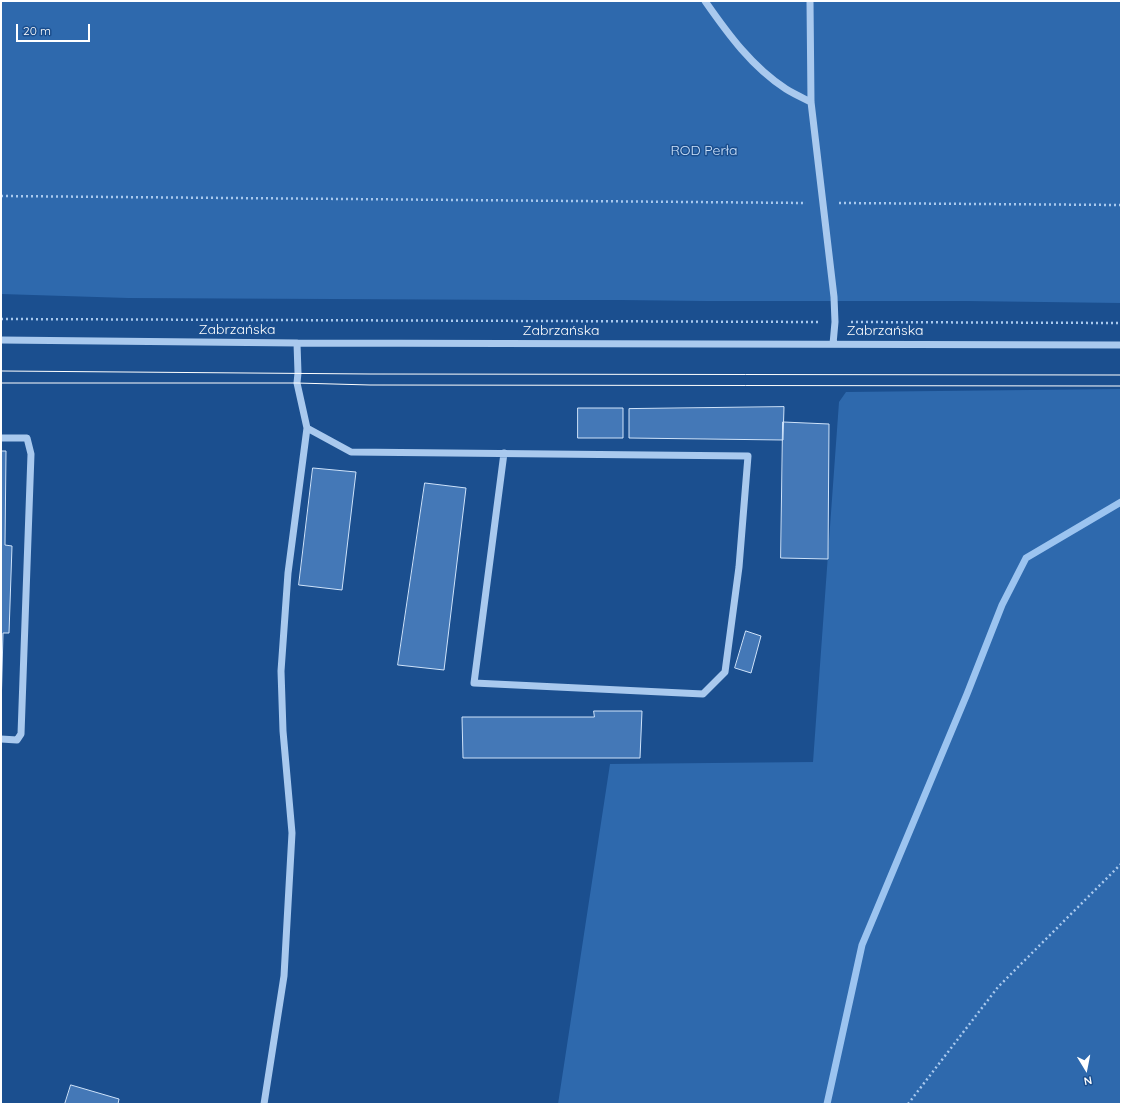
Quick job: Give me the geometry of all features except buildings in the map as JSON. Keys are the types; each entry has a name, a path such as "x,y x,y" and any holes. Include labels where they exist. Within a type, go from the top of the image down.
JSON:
{"street":[{"path":"705,1 731,37 761,70 787,90 811,102"},
{"path":"810,1 811,102 834,297 835,322 833,344"},
{"name":"Zabrzańska","path":"1,340 297,343 1121,345"},
{"path":"264,1104 284,976 292,833 283,731 281,672 288,573 307,428 297,383 297,343"},
{"path":"307,428 351,452 504,453 748,456 739,567 725,672 703,694 474,683 504,453"},
{"path":"1,438 27,438 31,454 22,734 17,740 1,739"}],"path":[{"path":"1,196 1121,205"},
{"path":"1,319 1121,323"},
{"path":"908,1104 998,987 1121,864"}],"green space":[{"name":"ROD Perła","path":"1,1 1121,1 1121,303 966,301 128,298 1,294"},
{"path":"1121,389 1121,1104 558,1104 610,764 813,762 839,402 846,392"}],"waterway":[{"path":"827,1104 862,945 967,694 1002,605 1026,558 1121,502"}],"tram line":[{"path":"1,371 370,374 1121,375"},
{"path":"1,383 1121,386"}]}
